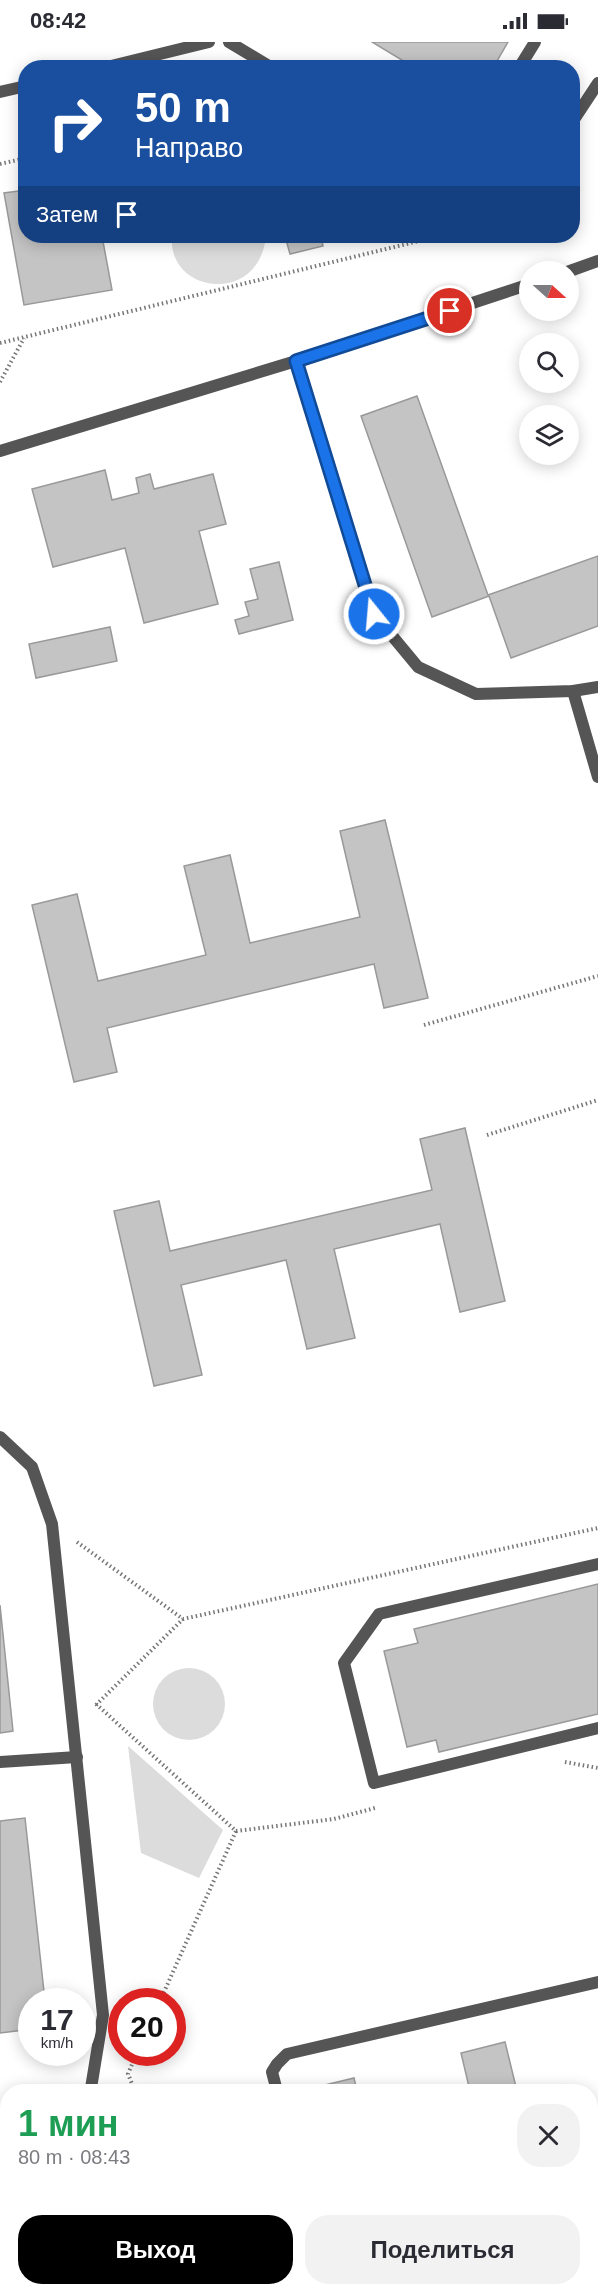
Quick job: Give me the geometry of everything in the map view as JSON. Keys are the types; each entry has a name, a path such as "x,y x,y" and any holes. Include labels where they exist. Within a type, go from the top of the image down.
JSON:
{"lane":[{"path":"136,60 209,42"},
{"path":"229,42 259,60"},
{"path":"524,60 535,42"},
{"path":"580,110 598,83"},
{"path":"0,92 18,88"},
{"path":"579,268 598,261"},
{"path":"0,451 296,361 519,288"},
{"path":"296,361 374,614 418,667 476,694 573,691 598,687"},
{"path":"573,691 598,777"},
{"path":"0,1437 32,1467 52,1524 103,2015 92,2084"},
{"path":"598,1564 379,1614 344,1663 374,1783 598,1728"},
{"path":"0,1762 77,1756"},
{"path":"275,2084 272,2072 287,2055 598,1982"}],"path":[{"path":"0,164 18,160"},
{"path":"0,343 411,243"},
{"path":"0,382 24,338"},
{"path":"424,1025 598,975"},
{"path":"487,1134 598,1100"},
{"path":"52,1524 183,1619"},
{"path":"73,1722 96,1704 183,1619 598,1528"},
{"path":"96,1704 236,1831 334,1819 379,1807"},
{"path":"556,1760 598,1768"},
{"path":"166,1988 236,1831"},
{"path":"131,2066 128,2074 132,2084"}],"shaded area":[{"path":"173,243 264,243 260,258 248,274 232,282 215,284 198,280 184,270 174,256"},
{"path":"189,1668 209,1674 219,1684 225,1704 219,1724 209,1734 189,1740 169,1734 159,1724 153,1704 159,1684 169,1674"},
{"path":"128,1746 223,1830 199,1878 141,1853"}],"building":[{"path":"372,42 508,42 498,60 402,60"},
{"path":"18,191 18,243 103,243 112,290 24,305 4,193"},
{"path":"287,243 322,243 323,246 290,254"},
{"path":"417,396 488,595 598,556 598,626 511,658 489,596 432,617 361,416"},
{"path":"105,470 112,500 139,493 136,478 150,474 154,489 213,474 226,524 199,531 218,604 144,623 125,548 53,567 32,489"},
{"path":"279,562 293,620 239,634 235,620 249,616 245,602 258,599 250,569"},
{"path":"110,627 117,661 36,678 29,644"},
{"path":"385,820 428,998 384,1008 374,964 107,1028 117,1072 74,1082 32,905 77,894 98,981 206,955 184,866 230,855 250,943 360,917 340,831"},
{"path":"465,1128 505,1301 460,1312 440,1224 334,1249 355,1338 307,1349 286,1260 181,1285 202,1375 154,1386 114,1211 159,1201 170,1251 432,1190 420,1139"},
{"path":"598,1584 598,1714 439,1752 436,1740 407,1747 384,1651 418,1643 414,1629"},
{"path":"0,1605 13,1731 0,1733"},
{"path":"25,1818 44,1988 18,1988 18,2031 0,2033 0,1821"},
{"path":"505,2042 515,2084 468,2084 461,2053"},
{"path":"354,2078 355,2084 329,2084"}],"route":[{"path":"374,614 296,361 450,311"}]}
